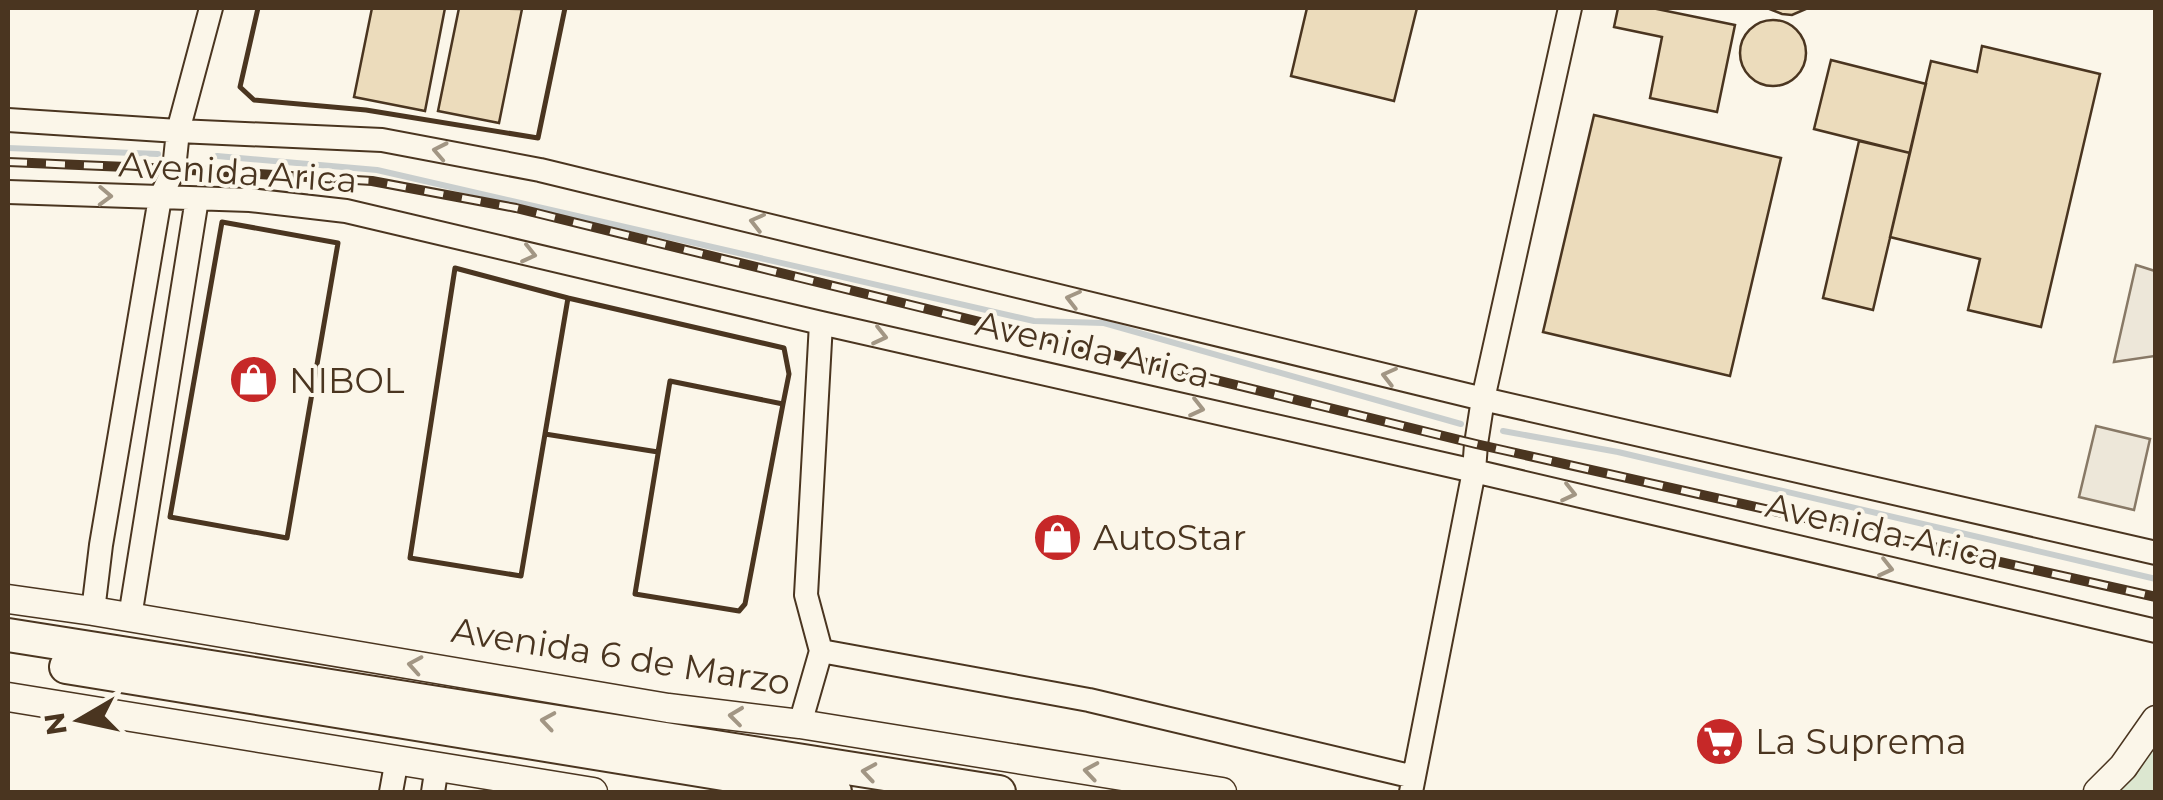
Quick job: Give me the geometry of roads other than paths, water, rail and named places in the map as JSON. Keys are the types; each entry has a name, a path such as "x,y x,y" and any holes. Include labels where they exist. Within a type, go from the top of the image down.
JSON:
{"highway":[{"path":"11,640 835,792"},
{"path":"11,640 999,792"}],"main road":[{"name":"Avenida 6 de Marzo","path":"8,598 668,708 800,724 1222,792"},
{"path":"8,697 397,759 435,779 593,792"},
{"path":"2098,792 2123,768 2156,720"}],"street":[{"path":"93,611 160,198 174,168 178,131 212,8"},
{"path":"821,651 1089,700 1412,785 1474,471 1484,399 1570,8"},
{"name":"Avenida Arica","path":"8,120 382,140 540,170 1484,399 2156,553"},
{"name":"Avenida Arica","path":"8,192 250,200 346,212 2156,631"},
{"path":"130,618 197,199"},
{"path":"800,724 821,651 806,594 822,323"},
{"path":"392,792 397,759"}],"waterway":[{"path":"8,148 158,154"},
{"path":"217,156 377,170 1034,321 1104,323 1461,424"},
{"path":"1503,431 1618,452 2156,579"}],"railway":[{"path":"8,162 372,181 516,208 1476,444 2156,597"}],"place":[{"name":"NIBOL","path":"254,380"},
{"name":"AutoStar","path":"1058,537"},
{"name":"La Suprema","path":"1720,741"}]}
